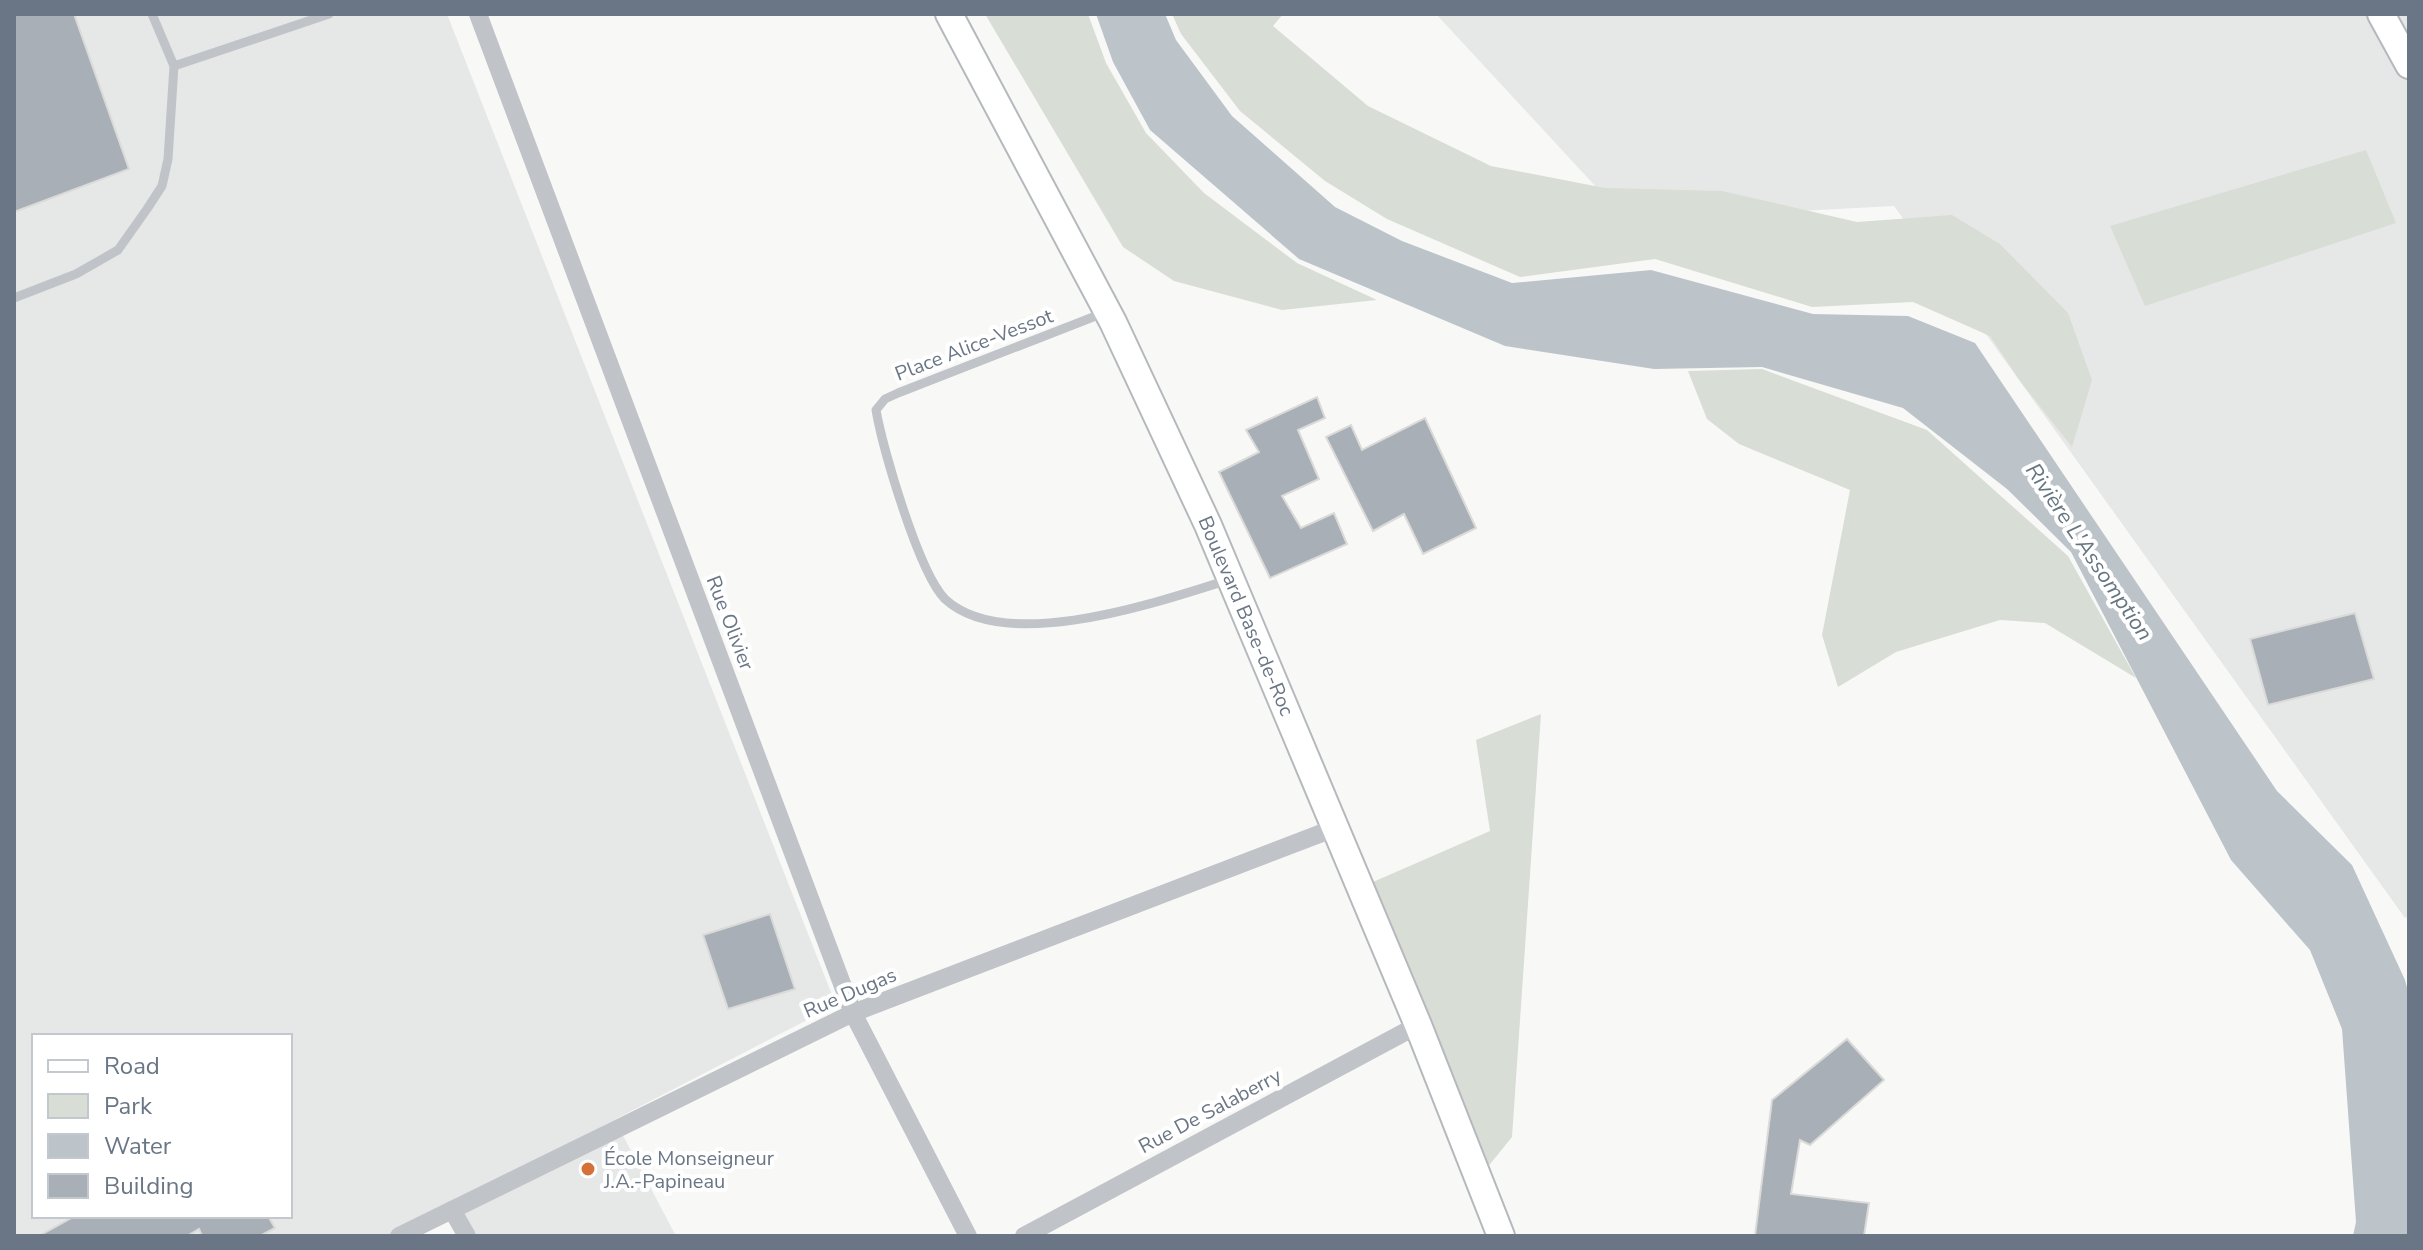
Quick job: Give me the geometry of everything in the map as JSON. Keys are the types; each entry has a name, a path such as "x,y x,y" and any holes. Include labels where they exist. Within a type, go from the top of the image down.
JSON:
{"street":[{"name":"Rue Olivier","path":"478,14 853,1013 968,1236"},
{"name":"Boulevard Base-de-Roc","path":"949,14 1108,311 1208,525 1418,1025 1501,1236"},
{"path":"2381,14 2409,65"},
{"name":"Rue Dugas","path":"399,1236 853,1013 1335,828"},
{"name":"Rue De Salaberry","path":"1024,1236 1418,1025"},
{"path":"452,1210 467,1236"}],"lane":[{"path":"14,298 76,274 118,250 162,186 168,159 174,66 152,14"},
{"path":"174,66 329,14"},
{"name":"Place Alice-Vessot","path":"1108,311 898,393 885,399 876,410 891,471 927,570 944,598 969,616 1003,625 1084,618 1163,600 1231,579"}],"shaded area":[{"path":"14,14 447,14 836,1005 390,1236 14,1236"},
{"path":"1436,14 2409,14 2409,916 2405,918 1894,206 1724,215 1609,201"},
{"name":"École Monseigneur J.A.-Papineau","path":"619,1128 676,1236 467,1236 452,1210"}],"green space":[{"path":"985,14 1088,14 1106,63 1146,133 1204,193 1297,263 1377,300 1282,310 1174,281 1123,247"},
{"path":"1172,14 1283,14 1273,26 1368,106 1491,166 1605,188 1722,191 1857,222 1952,215 2000,244 2068,313 2092,380 2072,447 2020,381 1990,336 1913,302 1812,307 1655,259 1520,277 1387,219 1325,181 1240,111 1181,34"},
{"path":"2366,150 2396,223 2145,306 2110,226"},
{"path":"1762,369 1927,430 2068,556 2136,678 2045,623 2000,620 1896,652 1838,687 1822,635 1850,490 1739,444 1707,419 1688,371"},
{"path":"1541,714 1512,1137 1482,1174 1366,885 1490,831 1476,740"}],"water":[{"name":"Rivière L'Assomption","path":"1096,14 1165,14 1176,40 1232,116 1335,207 1402,241 1512,283 1651,270 1813,314 1908,316 1975,343 2277,791 2352,865 2409,995 2409,1236 2353,1236 2356,1222 2342,1029 2310,950 2231,860 2071,552 2007,489 1903,408 1762,367 1654,369 1505,346 1299,259 1150,130 1113,62"}],"building":[{"path":"14,14 74,14 129,169 14,212"},
{"path":"1317,397 1325,418 1298,430 1319,479 1282,496 1301,528 1334,513 1347,544 1270,578 1219,472 1259,452 1246,430"},
{"path":"1425,418 1476,528 1423,554 1404,514 1373,531 1326,437 1351,425 1362,450"},
{"path":"2355,613 2374,679 2268,705 2250,639"},
{"path":"770,914 795,989 728,1009 703,935"},
{"path":"1847,1039 1884,1080 1810,1145 1800,1140 1791,1194 1869,1203 1864,1236 1755,1236 1772,1100"},
{"path":"71,1218 269,1218 275,1228 260,1236 202,1236 199,1229 187,1236 39,1236"}],"place":[{"name":"École Monseigneur J.A.-Papineau","path":"588,1169"}]}
